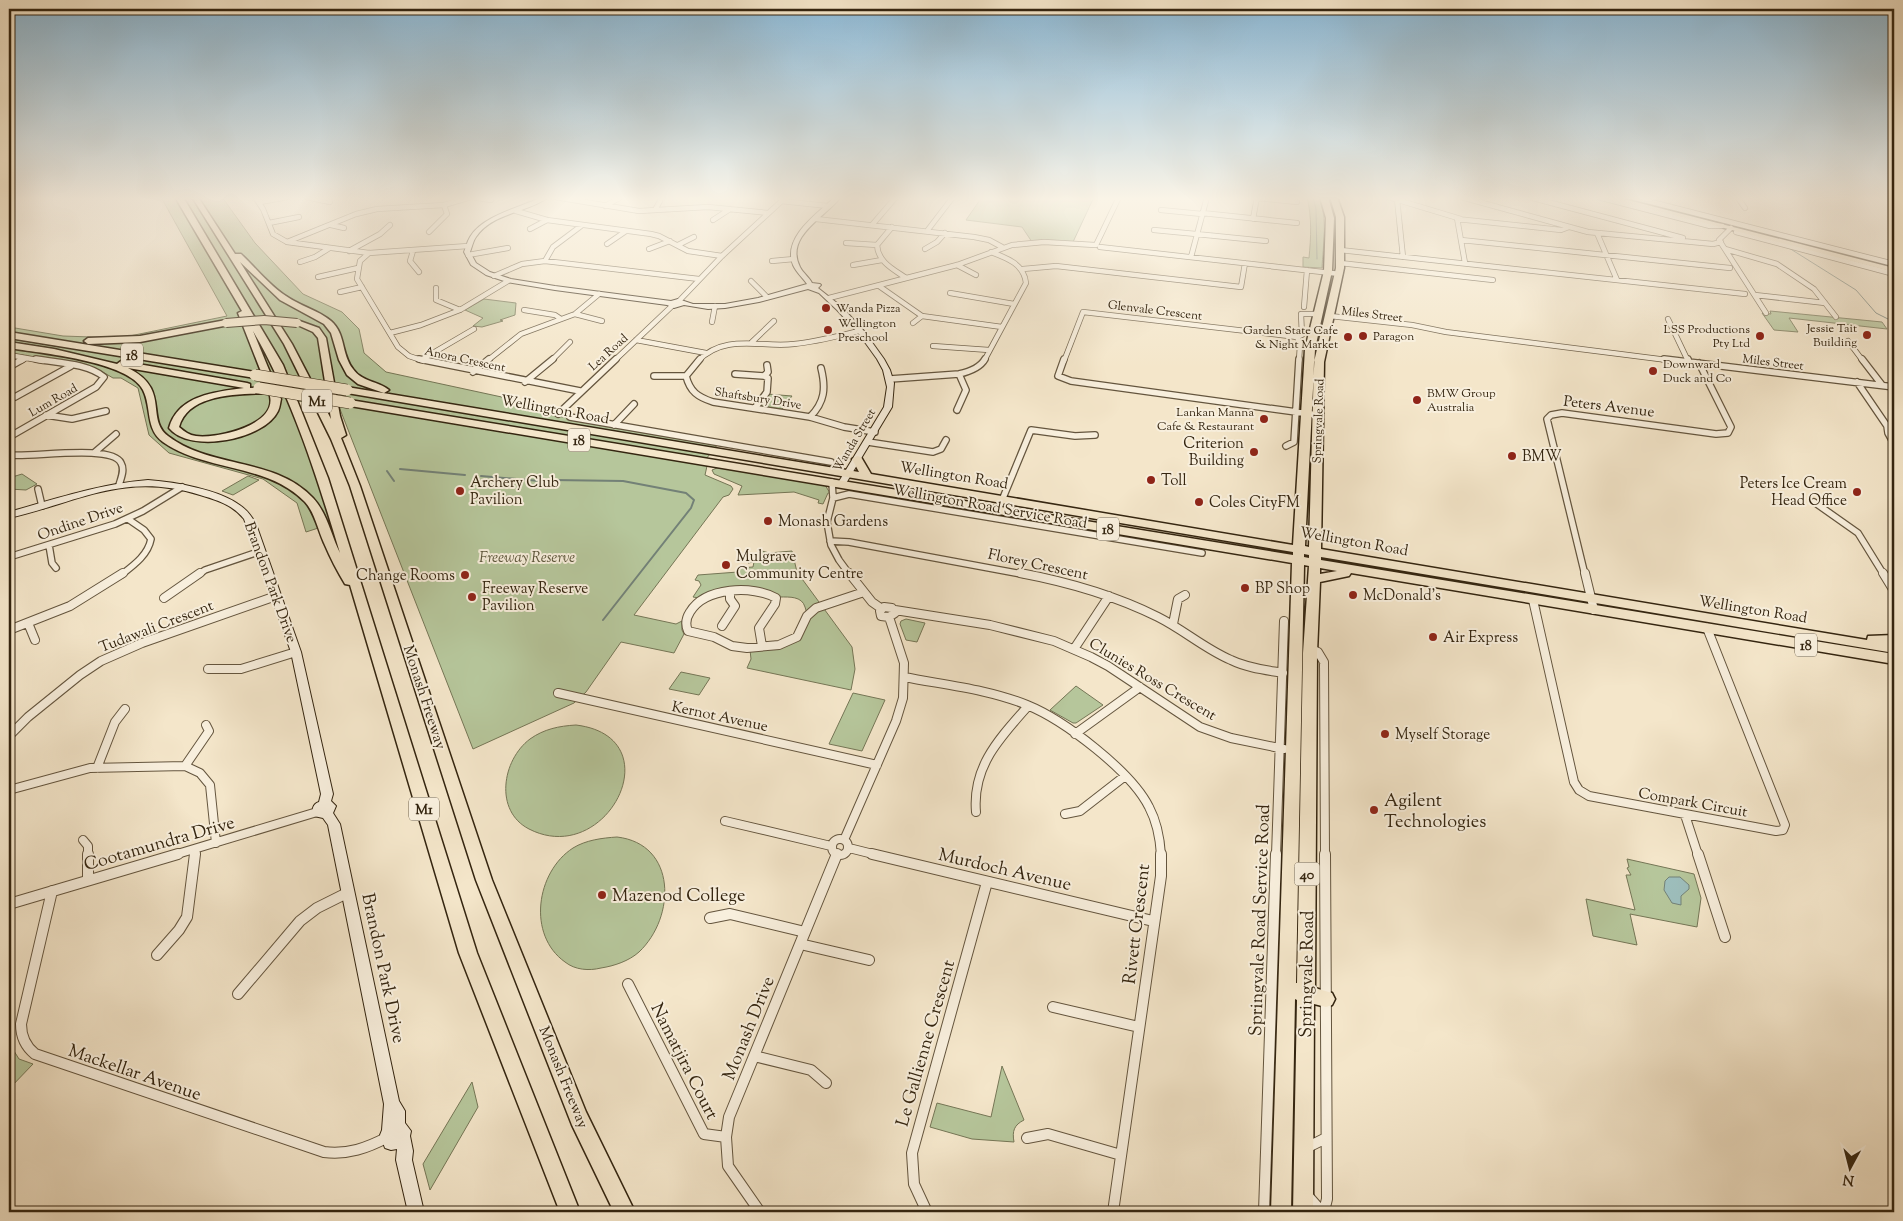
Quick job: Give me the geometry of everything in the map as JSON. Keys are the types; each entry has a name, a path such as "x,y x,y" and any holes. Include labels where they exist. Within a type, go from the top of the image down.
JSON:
{"highway":[{"name":"M1","path":"213,254 265,340 286,384 323,478 468,953 540,1142 570,1212"},
{"name":"Monash Freeway","path":"231,254 295,356 336,439 356,486 484,880 579,1118 624,1212"},
{"path":"236,254 281,297 324,320 332,328 338,337 343,362 349,372 361,382 392,392 490,414"},
{"name":"Springvale Road","path":"1281,1212 1287,989 1282,921 1294,751 1296,646 1288,625 1297,580 1309,351 1328,273 1329,254"},
{"name":"Springvale Road","path":"1315,1212 1303,1191 1306,994 1294,751 1310,648 1316,531 1307,413 1340,274 1340,254"},
{"path":"1837,254 1894,269"},
{"path":"233,287 274,392 276,407 270,416 262,422 242,432 222,437 189,438 177,433 174,428 175,422 181,413 206,399 231,392 260,389"},
{"path":"1317,313 1329,317"},
{"path":"9,334 109,342 159,336 226,323 264,320 297,323 316,330 322,338 335,416 356,486"},
{"name":"Wellington Road","path":"9,334 708,451 841,480 907,499 1001,505 1247,540 1299,542 1314,551 1593,604 1707,628 1894,660"},
{"name":"Wellington Road","path":"9,345 260,389 700,460 841,480 867,477 1001,505 1279,558 1533,600 1593,604 1894,648"},
{"path":"54,352 115,367 138,377 149,392 154,422 158,432 165,439 190,452 262,473 297,489 310,500 361,606"},
{"path":"700,460 708,451"},
{"path":"858,459 867,477"},
{"path":"1316,531 1325,545 1335,554"},
{"path":"1279,558 1297,580"},
{"path":"1314,579 1358,571"},
{"path":"1866,644 1867,639 1894,639"},
{"path":"1287,989 1326,999"}],"street":[{"path":"300,262 320,254"},
{"path":"318,277 358,268 360,262 368,254"},
{"path":"412,254 410,261 419,272"},
{"path":"474,254 468,255 475,266 508,281 675,304 715,306 740,303 811,286"},
{"path":"545,260 549,254"},
{"path":"708,254 722,256"},
{"path":"794,254 798,269 811,286 830,299 859,331 884,365 890,379 958,374 978,368 983,363 1026,283 1023,269 1012,261 996,254"},
{"path":"877,254 906,278"},
{"path":"830,299 957,265 986,254"},
{"path":"1162,254 1340,274"},
{"path":"1376,254 1745,294"},
{"path":"1463,254 1465,263"},
{"path":"1589,254 1730,268"},
{"path":"1728,254 1766,313"},
{"path":"1742,254 1777,264 1812,287 1836,317"},
{"name":"Lea Road","path":"558,414 675,304 722,256"},
{"path":"1607,256 1617,280"},
{"path":"772,261 794,259"},
{"path":"494,276 522,264 545,260 699,279"},
{"path":"853,266 882,260"},
{"path":"1023,269 1056,266 1241,287 1245,263"},
{"path":"1340,263 1492,280"},
{"path":"957,265 976,275"},
{"name":"Anora Crescent","path":"358,268 358,279 362,287 403,352 421,360 473,372 580,392"},
{"path":"1304,307 1308,270"},
{"path":"390,333 421,325 460,310 508,281"},
{"path":"751,281 767,297"},
{"path":"879,286 922,316 1002,327"},
{"path":"340,292 362,287"},
{"path":"436,288 436,300 460,310"},
{"path":"950,293 1014,304"},
{"path":"473,372 521,334 575,314 599,294"},
{"path":"1755,295 1825,303"},
{"path":"712,322 715,306"},
{"path":"524,310 555,315 561,319"},
{"path":"1301,316 1305,311 1317,313"},
{"name":"Glenvale Crescent","path":"1060,378 1058,375 1083,312 1297,337"},
{"path":"1301,316 1317,313"},
{"path":"575,314 602,321"},
{"path":"912,323 922,316"},
{"name":"Springvale Road","path":"1286,446 1294,442 1307,413 1300,344 1297,337 1302,335 1301,316"},
{"name":"Miles Street","path":"1329,317 1479,338 1894,387"},
{"path":"1668,318 1689,362"},
{"path":"752,342 774,321"},
{"path":"421,360 474,330"},
{"path":"654,376 686,376 706,353 721,346 737,342 768,345 790,344 859,331"},
{"path":"636,340 706,353"},
{"path":"1848,341 1882,385"},
{"path":"525,382 551,361 570,342"},
{"path":"934,346 989,350"},
{"path":"9,355 71,366"},
{"path":"9,367 26,358"},
{"path":"764,376 768,372 765,365 774,364"},
{"name":"Peters Avenue","path":"1593,604 1547,419 1551,414 1556,413 1716,434 1728,433 1731,427 1699,364"},
{"path":"14,397 71,366"},
{"name":"Lum Road","path":"9,437 96,387 104,377 97,371 71,366"},
{"path":"810,417 824,398 826,386 821,368"},
{"path":"734,373 768,378 768,392 755,408"},
{"path":"958,374 966,390 958,410"},
{"name":"Shaftsbury Drive","path":"686,376 689,388 698,397 713,402 810,417 844,427 874,432"},
{"path":"1052,382 1060,378 1307,413"},
{"name":"Wanda Street","path":"841,480 858,459 890,400 890,379"},
{"path":"1857,382 1887,426 1888,433 1894,444"},
{"path":"614,425 634,404"},
{"path":"46,415 72,419 106,411"},
{"name":"Wellington Road","path":"570,417 831,462"},
{"path":"1001,505 1031,430 1075,436 1095,435"},
{"path":"95,452 116,434"},
{"path":"868,442 933,452 941,449 946,440"},
{"path":"1553,444 1561,445"},
{"path":"9,455 38,456 95,452 114,456 122,463 124,473 119,485"},
{"path":"841,480 827,519 830,541 839,560 872,602 882,608 880,614 889,617 894,615 895,610"},
{"name":"Brandon Park Drive","path":"9,515 90,491 119,485 151,483 182,487 225,500 239,508 250,520 296,652 327,794 322,810 334,824 392,1104 390,1114 394,1135"},
{"name":"Ondine Drive","path":"9,557 105,528 128,519 182,487"},
{"path":"38,489 42,506"},
{"name":"Wellington Road Service Road","path":"833,498 847,494 907,499 1164,548 1202,553"},
{"path":"1814,502 1858,533 1894,591"},
{"path":"9,630 70,606 92,595 145,555 151,546 150,536 148,532 128,519"},
{"name":"Florey Crescent","path":"830,541 849,542 1061,581 1124,601 1173,624 1225,658 1254,667 1283,672"},
{"path":"49,545 52,563 56,568"},
{"path":"164,598 205,570 261,551"},
{"path":"762,646 759,628 775,604 776,598 758,591 730,592 706,597 699,602 688,616 686,629 691,633 714,637 732,646 747,648 778,645 792,640 801,632 807,616 816,608 864,592"},
{"path":"722,626 735,606 730,599 730,592"},
{"path":"1173,624 1178,599 1185,595"},
{"name":"Tudawali Crescent","path":"9,736 28,717 80,675 101,661 142,642 276,596"},
{"path":"1074,648 1109,596"},
{"name":"Compark Circuit","path":"1533,600 1574,782 1579,790 1588,796 1776,831 1783,830 1785,826 1707,628"},
{"name":"Clunies Ross Crescent","path":"882,608 889,607 895,610 904,610 1024,633 1074,648 1122,673 1202,728 1239,740 1294,751"},
{"path":"725,821 844,854 846,844 876,765 900,710 904,677 901,650 889,617"},
{"path":"28,623 35,640"},
{"path":"1288,625 1283,672 1294,751"},
{"path":"1296,646 1310,648 1318,652 1324,662 1326,999"},
{"path":"208,669 241,669 296,652"},
{"name":"Rivett Crescent","path":"904,677 1004,698 1028,706 1075,734 1125,776 1145,800 1154,819 1162,848 1161,876 1113,1212"},
{"path":"1075,734 1140,687"},
{"name":"Kernot Avenue","path":"558,693 876,765"},
{"path":"976,812 973,798 981,769 988,755 1028,706"},
{"path":"97,768 116,719 125,709"},
{"path":"185,766 209,731 206,725"},
{"path":"9,790 97,768 185,766 200,773 210,785 216,843"},
{"path":"1065,814 1080,811 1125,776"},
{"name":"Cootamundra Drive","path":"9,904 322,810"},
{"path":"1685,815 1725,937"},
{"path":"83,840 88,846 88,880"},
{"path":"834,850 837,840 846,844"},
{"name":"Murdoch Avenue","path":"846,844 987,882 1154,921"},
{"path":"157,955 175,936 188,917 196,848"},
{"name":"Monash Drive","path":"760,1212 728,1166 726,1136 729,1117 805,932 834,850"},
{"name":"Le Gallienne Crescent","path":"927,1212 916,1196 911,1174 912,1153 987,882"},
{"name":"Mackellar Avenue","path":"52,891 21,1024 23,1042 29,1050 40,1057 324,1152 337,1154 357,1151 394,1135"},
{"path":"238,994 300,920 317,908 348,893"},
{"path":"710,918 730,914 805,932"},
{"name":"Springvale Road Service Road","path":"1264,1212 1282,921"},
{"path":"800,944 869,960"},
{"name":"Namatjira Court","path":"628,984 704,1134 726,1136"},
{"name":"Springvale Road","path":"1315,1212 1325,1207 1327,1199 1326,999"},
{"path":"1053,1007 1139,1027"},
{"path":"754,1056 811,1070 826,1083"},
{"path":"1027,1138 1048,1134 1121,1155"},
{"path":"394,1135 398,1155 404,1160 416,1212"},
{"path":"1304,1149 1326,1138"}],"green space":[{"name":"Freeway Reserve","path":"193,254 265,254 303,294 342,312 359,329 364,353 386,372 557,409 551,415 718,444 702,464 707,466 705,475 731,486 733,489 729,495 723,497 634,615 676,624 682,621 684,634 674,653 621,642 586,692 574,703 473,749 338,404 294,401 337,522 306,532 297,503 263,479 169,453 149,435 138,388 121,378 113,378 101,371 82,365 9,353 9,327 63,336 120,338 227,316"},
{"path":"1309,254 1323,254 1322,268 1303,267 1303,257 1309,258"},
{"path":"484,299 516,303 515,315 500,320 503,321 482,327 473,326 483,318 465,310"},
{"path":"1770,311 1882,322 1887,329 1789,318 1798,332 1774,330 1762,313 1771,314"},
{"path":"767,394 792,396 782,409 759,406"},
{"path":"717,468 740,469 825,485 830,493 828,493 823,504 818,503 819,500 794,492 738,495 742,486 714,474 712,470"},
{"path":"22,474 37,484 26,490 9,489 9,478"},
{"path":"248,476 259,480 233,495 222,491"},
{"path":"762,551 769,553 792,551 797,572 852,647 855,669 851,690 747,668 751,659 750,650 802,635 810,618 803,603 798,599 780,597 772,593 753,590 699,598 693,597 701,585 699,581 695,580 698,575 738,572 738,568 753,567 754,562 748,563 749,556 759,554"},
{"path":"906,619 925,623 917,642 906,640 900,624 901,621"},
{"path":"681,672 710,678 699,695 669,689"},
{"path":"1076,686 1103,705 1076,723 1073,723 1050,710"},
{"path":"853,693 885,700 862,751 829,744"},
{"path":"576,725 605,735 621,752 625,774 618,796 604,817 583,831 557,837 529,829 518,821 510,810 507,798 508,772 513,759 520,748 535,736 552,729"},
{"path":"617,837 637,843 651,853 660,867 664,884 664,902 660,920 651,937 639,952 621,963 592,969 582,969 569,965 553,950 545,936 541,920 544,887 560,859 573,848 589,841"},
{"path":"1627,859 1694,874 1701,898 1697,927 1630,914 1637,945 1593,936 1586,899 1635,910 1626,875 1631,875 1627,868 1629,867"},
{"path":"14,1051 19,1059 33,1064 9,1089 9,1055"},
{"path":"1002,1066 1024,1120 1014,1129 1014,1142 972,1139 930,1127 937,1103 991,1117"},
{"path":"472,1082 478,1107 430,1190 423,1164"}],"water":[{"path":"1669,877 1680,877 1689,885 1689,889 1681,896 1681,905 1672,903 1664,890 1665,881"}],"waterway":[{"path":"1317,254 1317,259"},
{"path":"1799,254 1856,290 1876,313 1894,322"},
{"path":"400,469 465,475"},
{"path":"387,471 394,481"},
{"path":"481,476 540,481"},
{"path":"553,480 623,481 686,493 694,500 691,508 603,620"}],"place":[{"name":"Wanda Pizza","path":"826,308"},
{"name":"Wellington Preschool","path":"828,330"},
{"name":"Jessie Tait Building","path":"1867,335"},
{"name":"Paragon","path":"1363,336"},
{"name":"LSS Productions Pty Ltd","path":"1760,336"},
{"name":"Garden State Cafe & Night Market","path":"1348,337"},
{"name":"Downward Duck and Co","path":"1653,371"},
{"name":"BMW Group Australia","path":"1417,400"},
{"name":"Lankan Manna Cafe & Restaurant","path":"1264,419"},
{"name":"Criterion Building","path":"1254,452"},
{"name":"BMW","path":"1512,456"},
{"name":"Toll","path":"1151,480"},
{"name":"Archery Club Pavilion","path":"460,491"},
{"name":"Peters Ice Cream Head Office","path":"1857,492"},
{"name":"Coles CityFM","path":"1199,502"},
{"name":"Monash Gardens","path":"768,521"},
{"name":"Mulgrave Community Centre","path":"726,565"},
{"name":"Change Rooms","path":"465,575"},
{"name":"BP Shop","path":"1245,588"},
{"name":"McDonald's","path":"1353,595"},
{"name":"Freeway Reserve Pavilion","path":"472,597"},
{"name":"Air Express","path":"1433,637"},
{"name":"Myself Storage","path":"1385,734"},
{"name":"Agilent Technologies","path":"1374,810"},
{"name":"Mazenod College","path":"602,895"}]}
